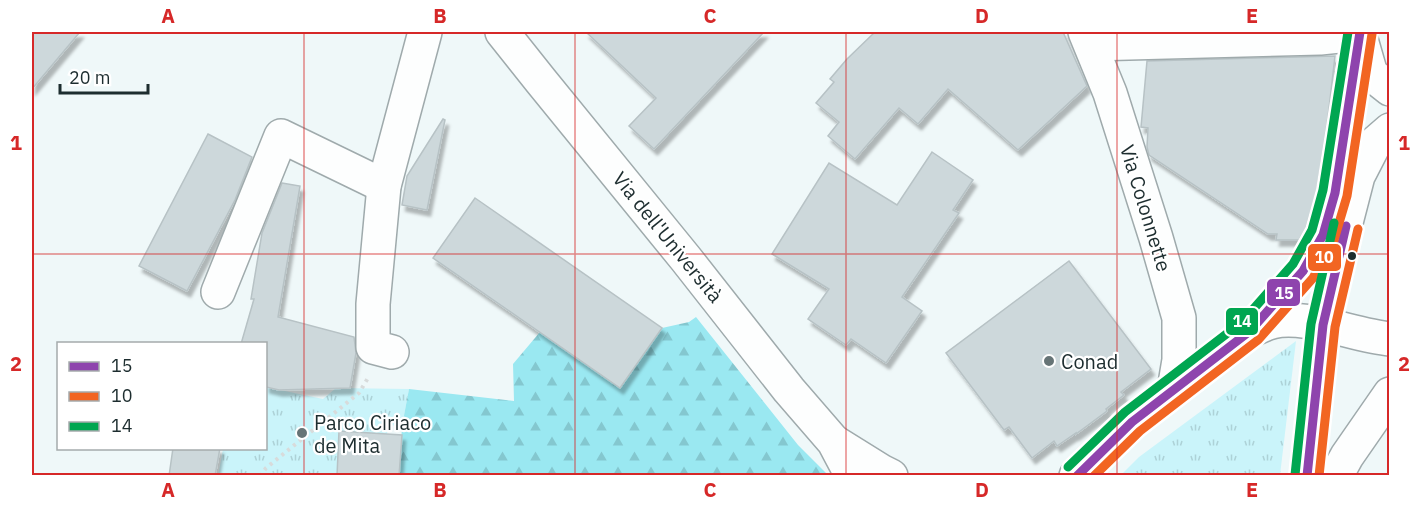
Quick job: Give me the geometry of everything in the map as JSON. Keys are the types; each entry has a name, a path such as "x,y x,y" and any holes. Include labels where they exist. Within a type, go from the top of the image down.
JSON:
{"street":[{"path":"382,350 373,304 384,186 424,32"},
{"name":"Via dell'Università","path":"502,32 789,390 834,442 852,476"},
{"path":"1088,38 1320,38 1360,33"},
{"path":"1360,33 1371,74 1389,89"},
{"path":"1073,474 1132,422 1250,331 1303,271 1323,235 1335,193 1360,33"},
{"name":"Via Colonnette","path":"1088,38 1113,104 1179,318 1179,360 1174,390"},
{"path":"1307,476 1323,325 1358,176 1375,143 1389,130"},
{"path":"218,292 280,136 384,186"},
{"path":"1250,331 1274,321 1301,320 1375,338 1389,339"},
{"path":"1336,476 1389,394"},
{"name":"Via dell'Università","path":"834,442 891,476"}],"path":[{"path":"260,476 283,453 358,393 382,350"}],"green space":[{"path":"696,317 798,445 828,475 399,476 402,426 409,389 514,401 513,364 540,332 620,387 662,328 689,322"},
{"path":"1296,341 1280,475 1121,475 1139,457"},
{"name":"Parco Ciriaco de Mita","path":"267,387 323,399 336,388 409,389 402,426 388,425 387,434 339,431 337,475 218,476 223,450 267,450"}],"building":[{"path":"32,32 80,32 32,89"},
{"path":"586,32 764,32 654,149 629,126 656,98"},
{"path":"875,32 1063,32 1087,86 1018,150 948,89 918,124 899,108 855,159 828,136 839,122 816,103 834,82 830,79"},
{"path":"1335,56 1317,189 1306,228 1299,240 1276,240 1277,234 1268,234 1149,155 1148,128 1141,127 1147,61"},
{"path":"443,119 445,120 427,210 402,205 407,176"},
{"path":"208,134 252,157 235,200 187,291 139,266"},
{"path":"932,152 973,180 953,210 959,213 902,297 922,311 886,363 851,339 846,345 808,319 829,289 772,254 829,163 897,205"},
{"path":"282,183 300,186 278,317 354,337 356,353 350,388 279,390 267,387 267,342 242,342 254,299 251,299 262,233"},
{"path":"475,198 662,328 620,388 433,258"},
{"name":"Conad","path":"1069,261 1151,369 1121,392 1124,395 1106,409 1107,411 1057,446 1054,441 1032,458 1009,427 1004,430 946,353"},
{"path":"339,431 402,435 399,476 337,476"},
{"path":"173,450 220,450 215,476 169,476"}],"transit line":[{"name":"14","path":"1068,467 1125,412 1242,322 1293,264 1312,230 1323,190 1348,32"},
{"name":"15","path":"1077,476 1132,422 1250,331 1303,271 1323,235 1335,193 1360,32"},
{"name":"10","path":"1094,476 1140,431 1258,340 1313,278 1334,240 1347,196 1372,34"},
{"name":"14","path":"1295,475 1311,324 1334,223"},
{"name":"15","path":"1307,476 1323,325 1346,226"},
{"name":"10","path":"1319,476 1335,327 1358,229"}],"place":[{"name":"Conad","path":"1049,361"},
{"name":"Parco Ciriaco de Mita","path":"302,433"}]}
